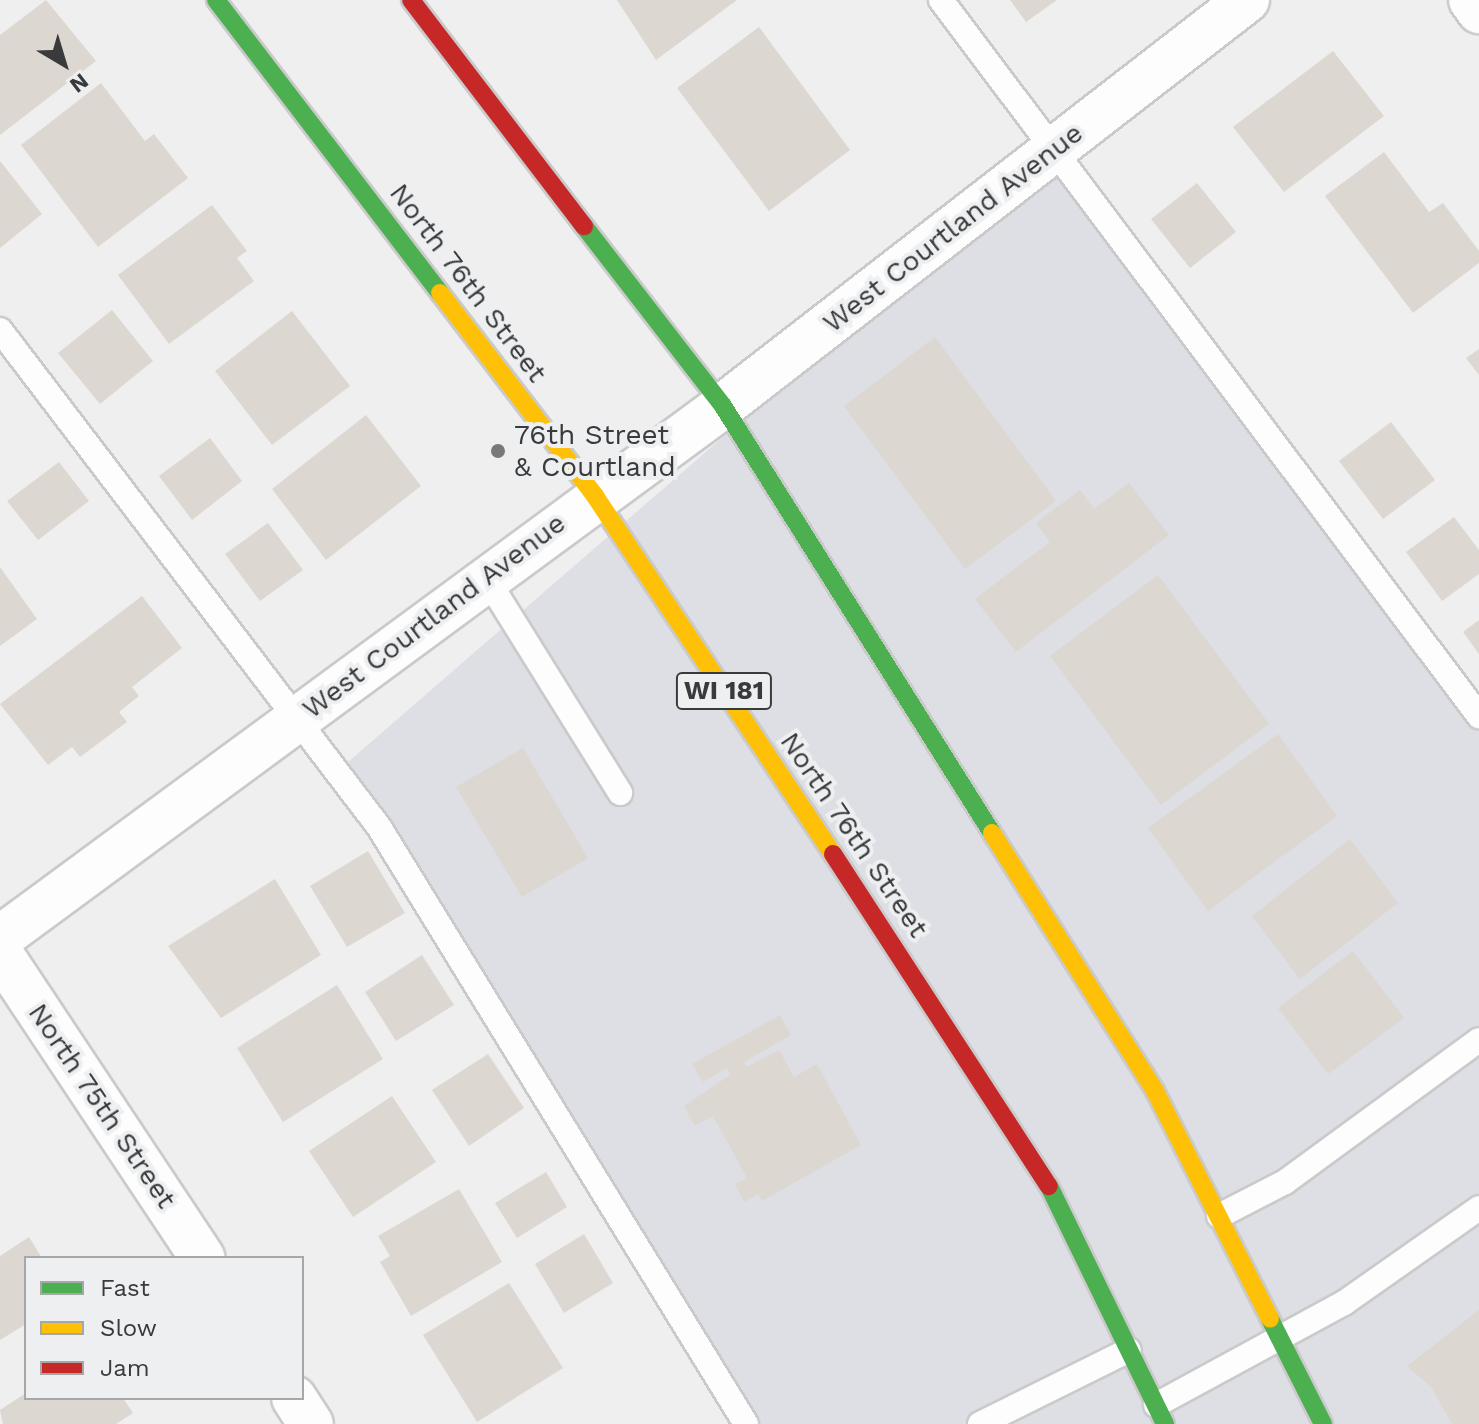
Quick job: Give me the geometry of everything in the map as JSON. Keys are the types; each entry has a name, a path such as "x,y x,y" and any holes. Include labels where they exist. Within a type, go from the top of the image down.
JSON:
{"main road":[{"name":"North 76th Street","path":"216,0 595,496 1036,1159 1161,1415"},
{"path":"411,0 723,406 1155,1091 1323,1424"}],"street":[{"name":"West Courtland Avenue","path":"0,938 595,496 723,406 1247,0"},
{"path":"1471,0 1479,11"},
{"name":"North 75th Street","path":"0,953 202,1256"},
{"path":"295,1400 311,1424"}],"lane":[{"path":"941,0 1479,716"},
{"path":"0,330 300,716 464,959 746,1424"},
{"path":"487,579 620,793"},
{"path":"1219,1216 1285,1182 1479,1040"},
{"path":"1161,1415 1281,1341 1479,1208"},
{"path":"980,1424 1129,1350"}],"shaded area":[{"path":"1054,150 1479,716 1479,1424 753,1424 340,769"}],"building":[{"path":"46,0 96,61 0,135 0,35"},
{"path":"617,0 737,0 656,60"},
{"path":"1010,0 1057,0 1026,22"},
{"path":"759,27 850,150 769,211 677,88"},
{"path":"1333,51 1384,116 1284,192 1233,127"},
{"path":"101,83 145,141 154,134 188,178 98,247 21,145"},
{"path":"1384,152 1429,212 1443,203 1479,251 1479,263 1413,313 1325,196"},
{"path":"0,161 42,214 0,248"},
{"path":"1197,183 1236,232 1190,268 1151,219"},
{"path":"212,205 247,251 237,258 254,281 169,344 118,275"},
{"path":"112,310 153,361 100,404 58,353"},
{"path":"292,311 350,386 272,445 215,371"},
{"path":"935,337 1056,501 965,569 844,406"},
{"path":"1479,349 1479,375 1466,358"},
{"path":"366,415 421,486 326,560 272,489"},
{"path":"1391,422 1435,480 1383,519 1339,461"},
{"path":"210,438 242,481 192,520 159,476"},
{"path":"59,462 89,501 38,540 7,501"},
{"path":"1129,483 1169,535 1016,652 975,599 1050,542 1036,523 1080,490 1094,509"},
{"path":"1454,517 1479,550 1479,574 1442,601 1406,552"},
{"path":"268,523 303,570 260,601 225,554"},
{"path":"0,567 37,619 0,646"},
{"path":"1158,575 1269,724 1161,805 1050,656"},
{"path":"142,596 182,648 132,687 139,696 119,712 127,722 80,757 72,747 48,765 0,704"},
{"path":"1479,620 1479,654 1463,632"},
{"path":"1278,734 1337,816 1208,911 1148,828"},
{"path":"523,748 588,858 522,897 456,787"},
{"path":"1350,839 1398,903 1300,979 1252,916"},
{"path":"368,851 405,913 347,947 310,886"},
{"path":"275,879 321,955 221,1018 168,946"},
{"path":"1353,951 1404,1018 1328,1074 1278,1008"},
{"path":"422,955 454,1005 396,1041 365,992"},
{"path":"337,985 383,1059 283,1122 237,1048"},
{"path":"780,1015 791,1035 744,1062 746,1067 779,1050 794,1077 817,1064 861,1145 762,1201 758,1194 744,1202 735,1184 747,1178 713,1116 695,1126 684,1106 730,1075 727,1068 703,1082 692,1064"},
{"path":"488,1054 524,1108 469,1146 432,1090"},
{"path":"392,1096 436,1162 353,1217 309,1151"},
{"path":"546,1172 567,1207 517,1238 495,1203"},
{"path":"459,1189 502,1262 411,1316 380,1262 390,1256 378,1236"},
{"path":"584,1234 613,1283 564,1313 535,1264"},
{"path":"29,1237 41,1256 24,1256 24,1325 0,1340 0,1256"},
{"path":"509,1283 563,1368 477,1422 423,1335"},
{"path":"1479,1310 1479,1424 1452,1424 1431,1387 1407,1366"},
{"path":"24,1394 24,1400 124,1400 133,1413 116,1424 3,1424 0,1410"}],"traffic: fast":[{"path":"216,0 440,293"},
{"path":"584,226 723,406 992,833"},
{"path":"1049,1186 1165,1424"},
{"path":"1270,1319 1323,1424"}],"traffic: slow":[{"path":"440,293 595,496 833,854"},
{"path":"992,833 1155,1091 1270,1319"}],"traffic: jam":[{"path":"411,0 584,226"},
{"path":"833,854 1049,1186"}],"place":[{"name":"76th Street & Courtland","path":"498,451"}]}
